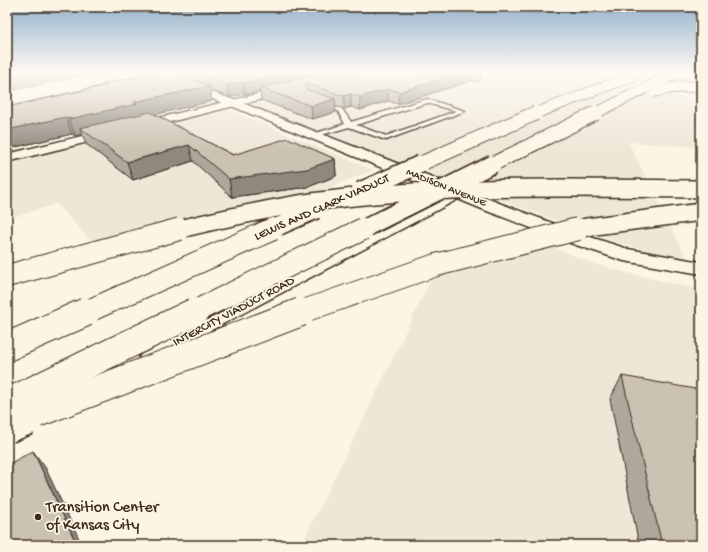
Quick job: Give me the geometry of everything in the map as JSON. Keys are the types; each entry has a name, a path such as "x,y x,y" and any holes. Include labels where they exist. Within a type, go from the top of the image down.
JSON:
{"main road":[{"name":"MADISON AVENUE","path":"222,99 572,237 624,255 701,268"},
{"path":"7,158 251,99"},
{"name":"LEWIS AND CLARK VIADUCT","path":"7,347 534,114 573,99"},
{"path":"7,403 627,99"},
{"path":"619,103 633,99"},
{"path":"7,276 100,249 202,224 311,202 419,191 554,188 701,189"},
{"path":"7,425 332,300 436,265 587,227 701,212"}],"lane":[{"path":"314,135 349,125 427,101 462,111 386,138 349,125 340,110 315,101"},
{"name":"INTERCITY VIADUCT ROAD","path":"7,432 460,194"}],"shaded area":[{"path":"265,99 688,99 701,103 701,147 628,142 687,259 651,252 597,236 256,108 252,104 256,101"},
{"path":"225,110 232,111 373,170 312,195 94,243 56,204 7,219 7,163"},
{"path":"550,246 592,263 701,290 701,545 301,545 431,279"}],"building":[{"path":"44,99 149,99 134,102 137,104 69,119 66,117 7,130 7,107"},
{"path":"290,99 335,99 311,106"},
{"path":"150,112 233,155 288,138 335,159 307,169 229,179 189,145 127,162 80,128"},
{"path":"622,376 701,390 701,545 662,545"},
{"name":"Transition Center of Kansas City","path":"33,451 77,545 7,545 7,465"}],"place":[{"name":"Transition Center of Kansas City","path":"38,517"}]}
